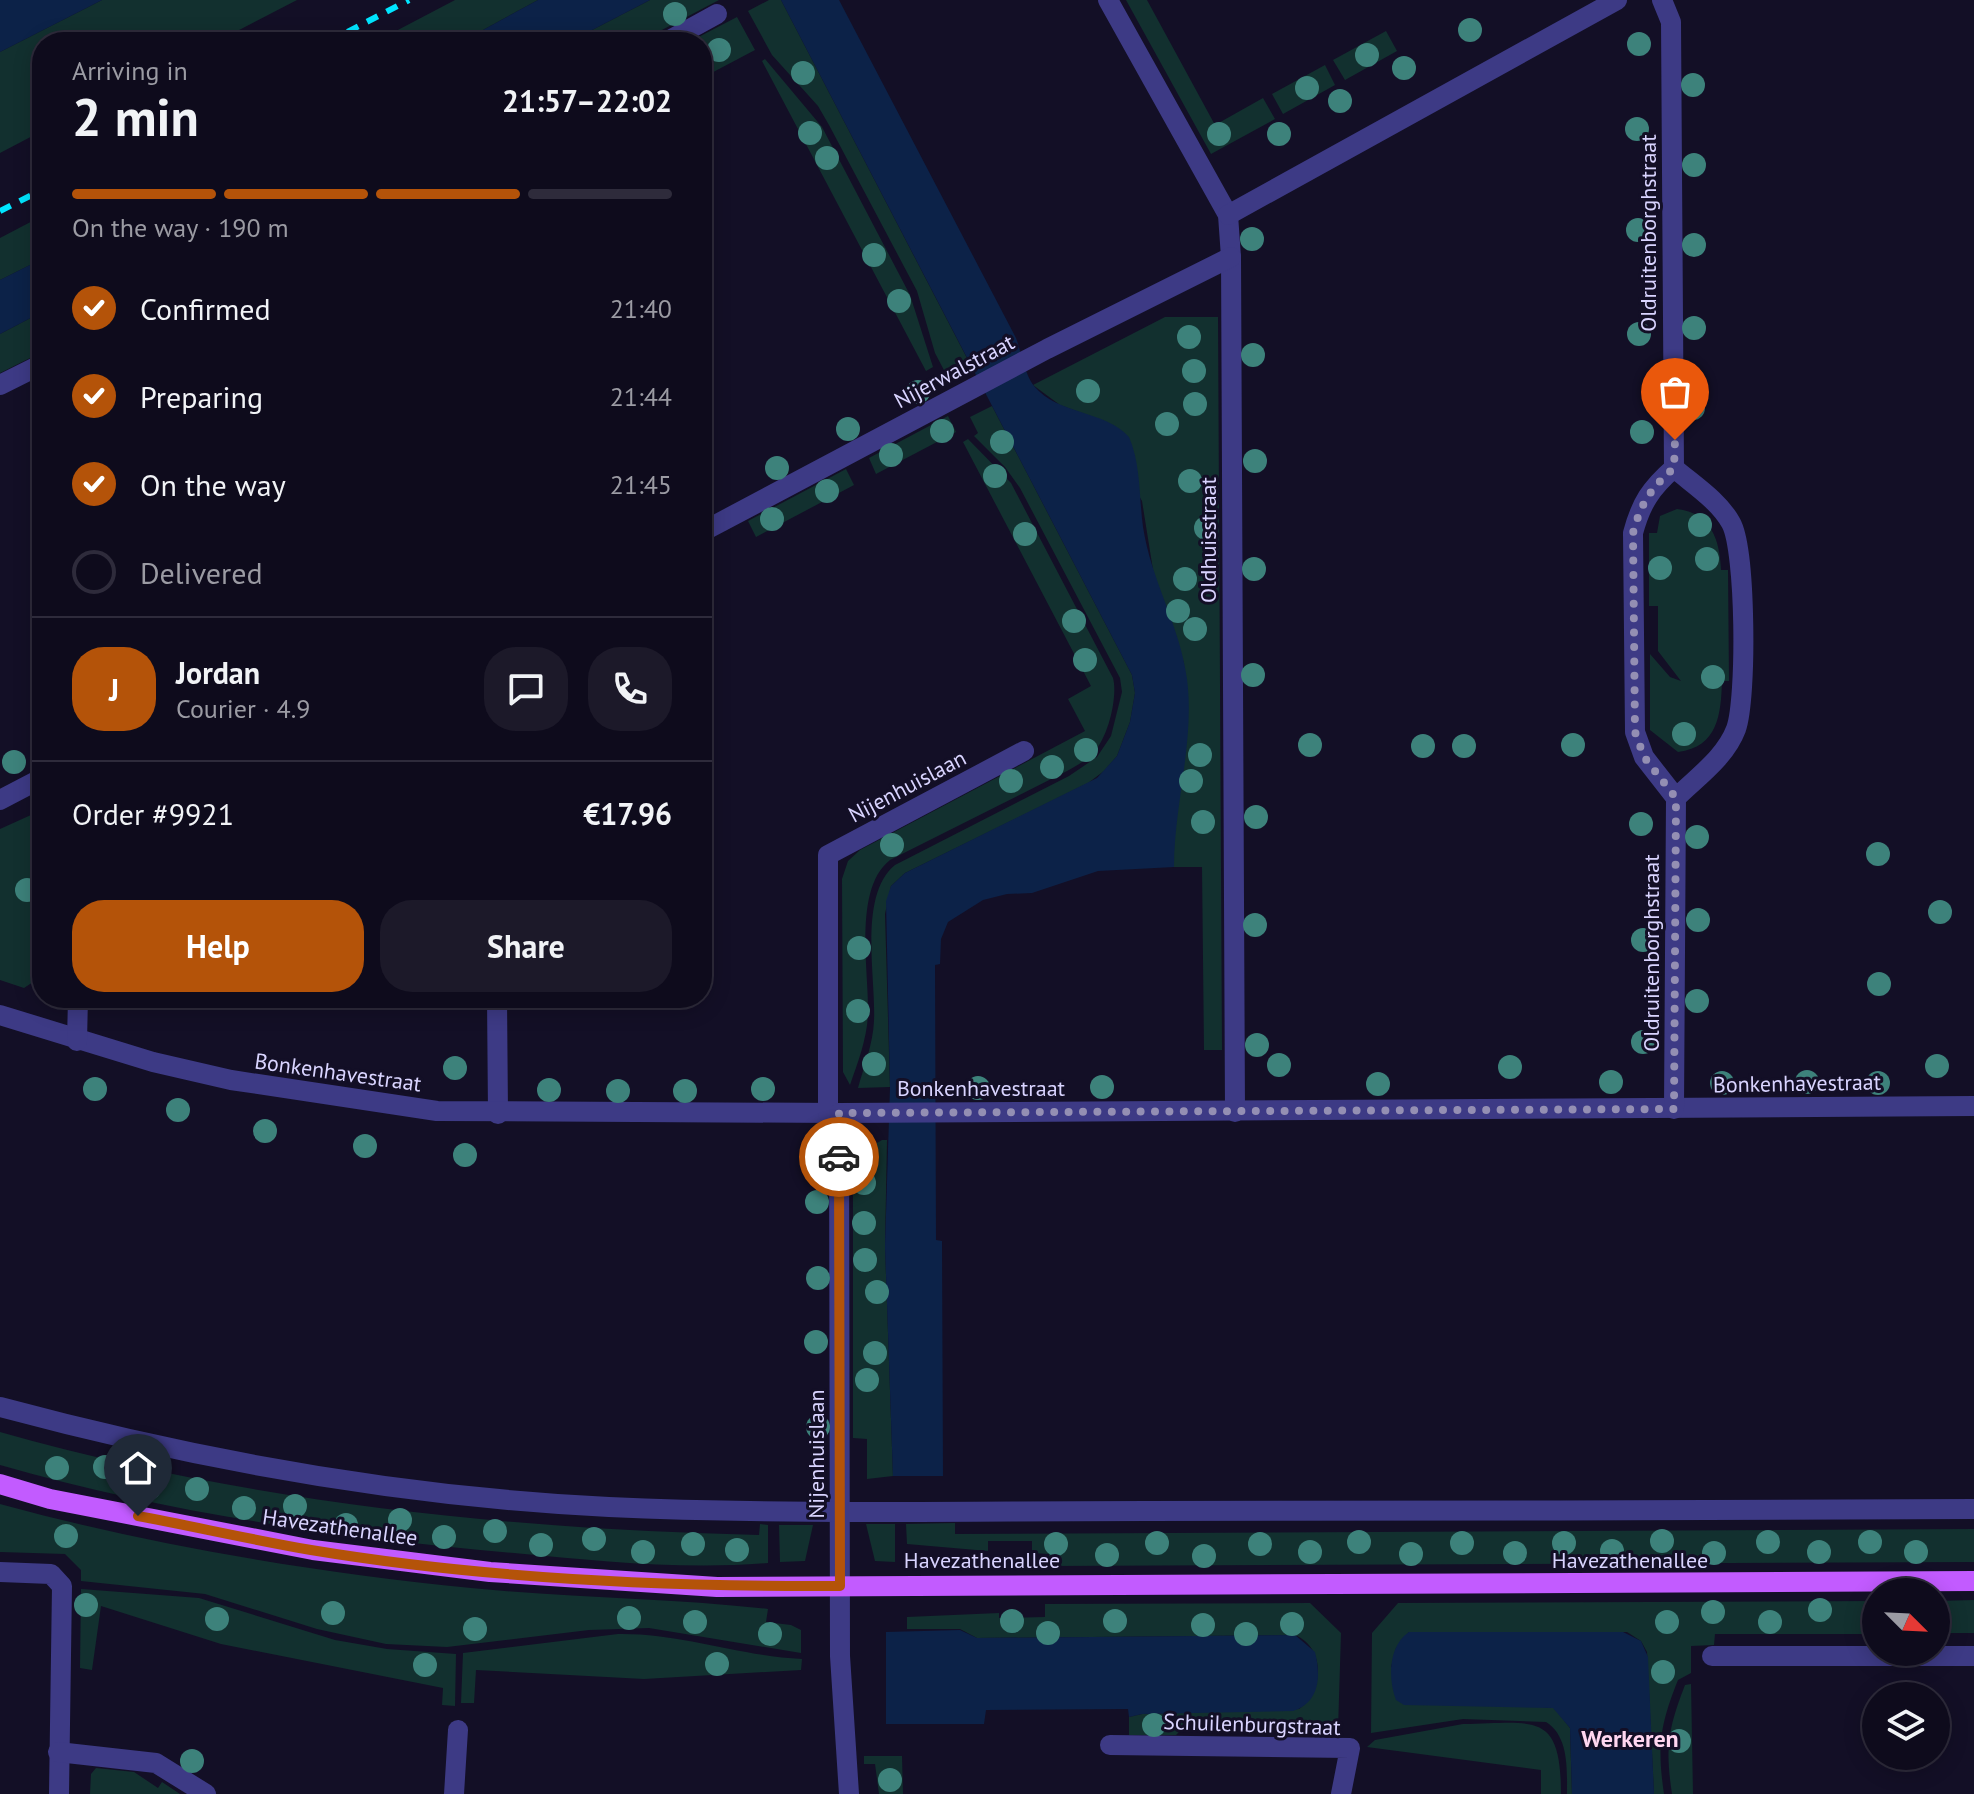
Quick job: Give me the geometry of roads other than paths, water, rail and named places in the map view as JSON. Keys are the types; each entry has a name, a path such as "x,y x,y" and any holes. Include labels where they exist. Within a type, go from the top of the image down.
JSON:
{"main road":[{"name":"Havezathenallee","path":"0,1484 50,1499 313,1550 490,1572 717,1587 1974,1581"}],"street":[{"name":"Oldhuisstraat","path":"1108,0 1228,215 1231,257 1235,1112"},
{"path":"1228,215 1617,0"},
{"name":"Oldruitenborghstraat","path":"1662,0 1671,22 1674,468"},
{"path":"684,32 717,14"},
{"name":"Nijerwalstraat","path":"712,527 1047,349 1231,257"},
{"path":"0,385 32,369"},
{"path":"1674,468 1724,511 1733,526 1740,563 1742,680 1740,713 1728,744 1676,798 1644,757 1635,732 1633,533 1646,497 1674,468"},
{"name":"Nijenhuislaan","path":"849,1794 840,1669 828,855 1024,751"},
{"path":"0,800 32,783"},
{"name":"Oldruitenborghstraat","path":"1674,1109 1676,798"},
{"path":"77,1041 78,1008"},
{"path":"497,1008 498,1114"},
{"name":"Bonkenhavestraat","path":"0,1015 77,1041 192,1071 301,1093 437,1111 498,1114 1974,1106"},
{"path":"0,1407 148,1443 393,1486 606,1507 840,1511 1974,1509"},
{"path":"0,1572 51,1574 62,1586 59,1794"},
{"path":"1712,1656 1974,1656"},
{"path":"454,1794 458,1730"},
{"name":"Schuilenburgstraat","path":"1110,1745 1350,1748 1341,1794"},
{"path":"58,1752 156,1763 206,1794"}],"water":[{"path":"0,0 102,0 39,32 32,32 32,36 0,52"},
{"path":"538,0 650,0 588,32 479,32"},
{"path":"781,0 839,0 1016,338 1034,386 1056,402 1107,422 1129,437 1138,470 1147,547 1178,640 1187,679 1188,726 1174,867 1098,871 1032,893 1007,894 983,900 948,922 941,939 940,964 935,965 936,1240 942,1241 943,1476 893,1476 885,1246 890,1087 886,901 891,886 905,873 1097,778 1117,756 1130,722 1135,693 1132,675"},
{"path":"32,264 32,317 0,334 0,280"},
{"path":"960,1630 977,1638 1295,1635 1315,1652 1318,1679 1309,1701 1293,1711 1142,1714 1129,1717 1128,1709 986,1710 984,1724 886,1724 886,1632"},
{"path":"1409,1632 1623,1632 1641,1641 1648,1657 1654,1794 1572,1794 1570,1728 1553,1708 1404,1705 1396,1700 1392,1663 1397,1646"}],"railway":[{"path":"347,32 409,0"},
{"path":"0,211 32,195"}],"district":[{"name":"Werkeren","path":"1630,1739"}]}
